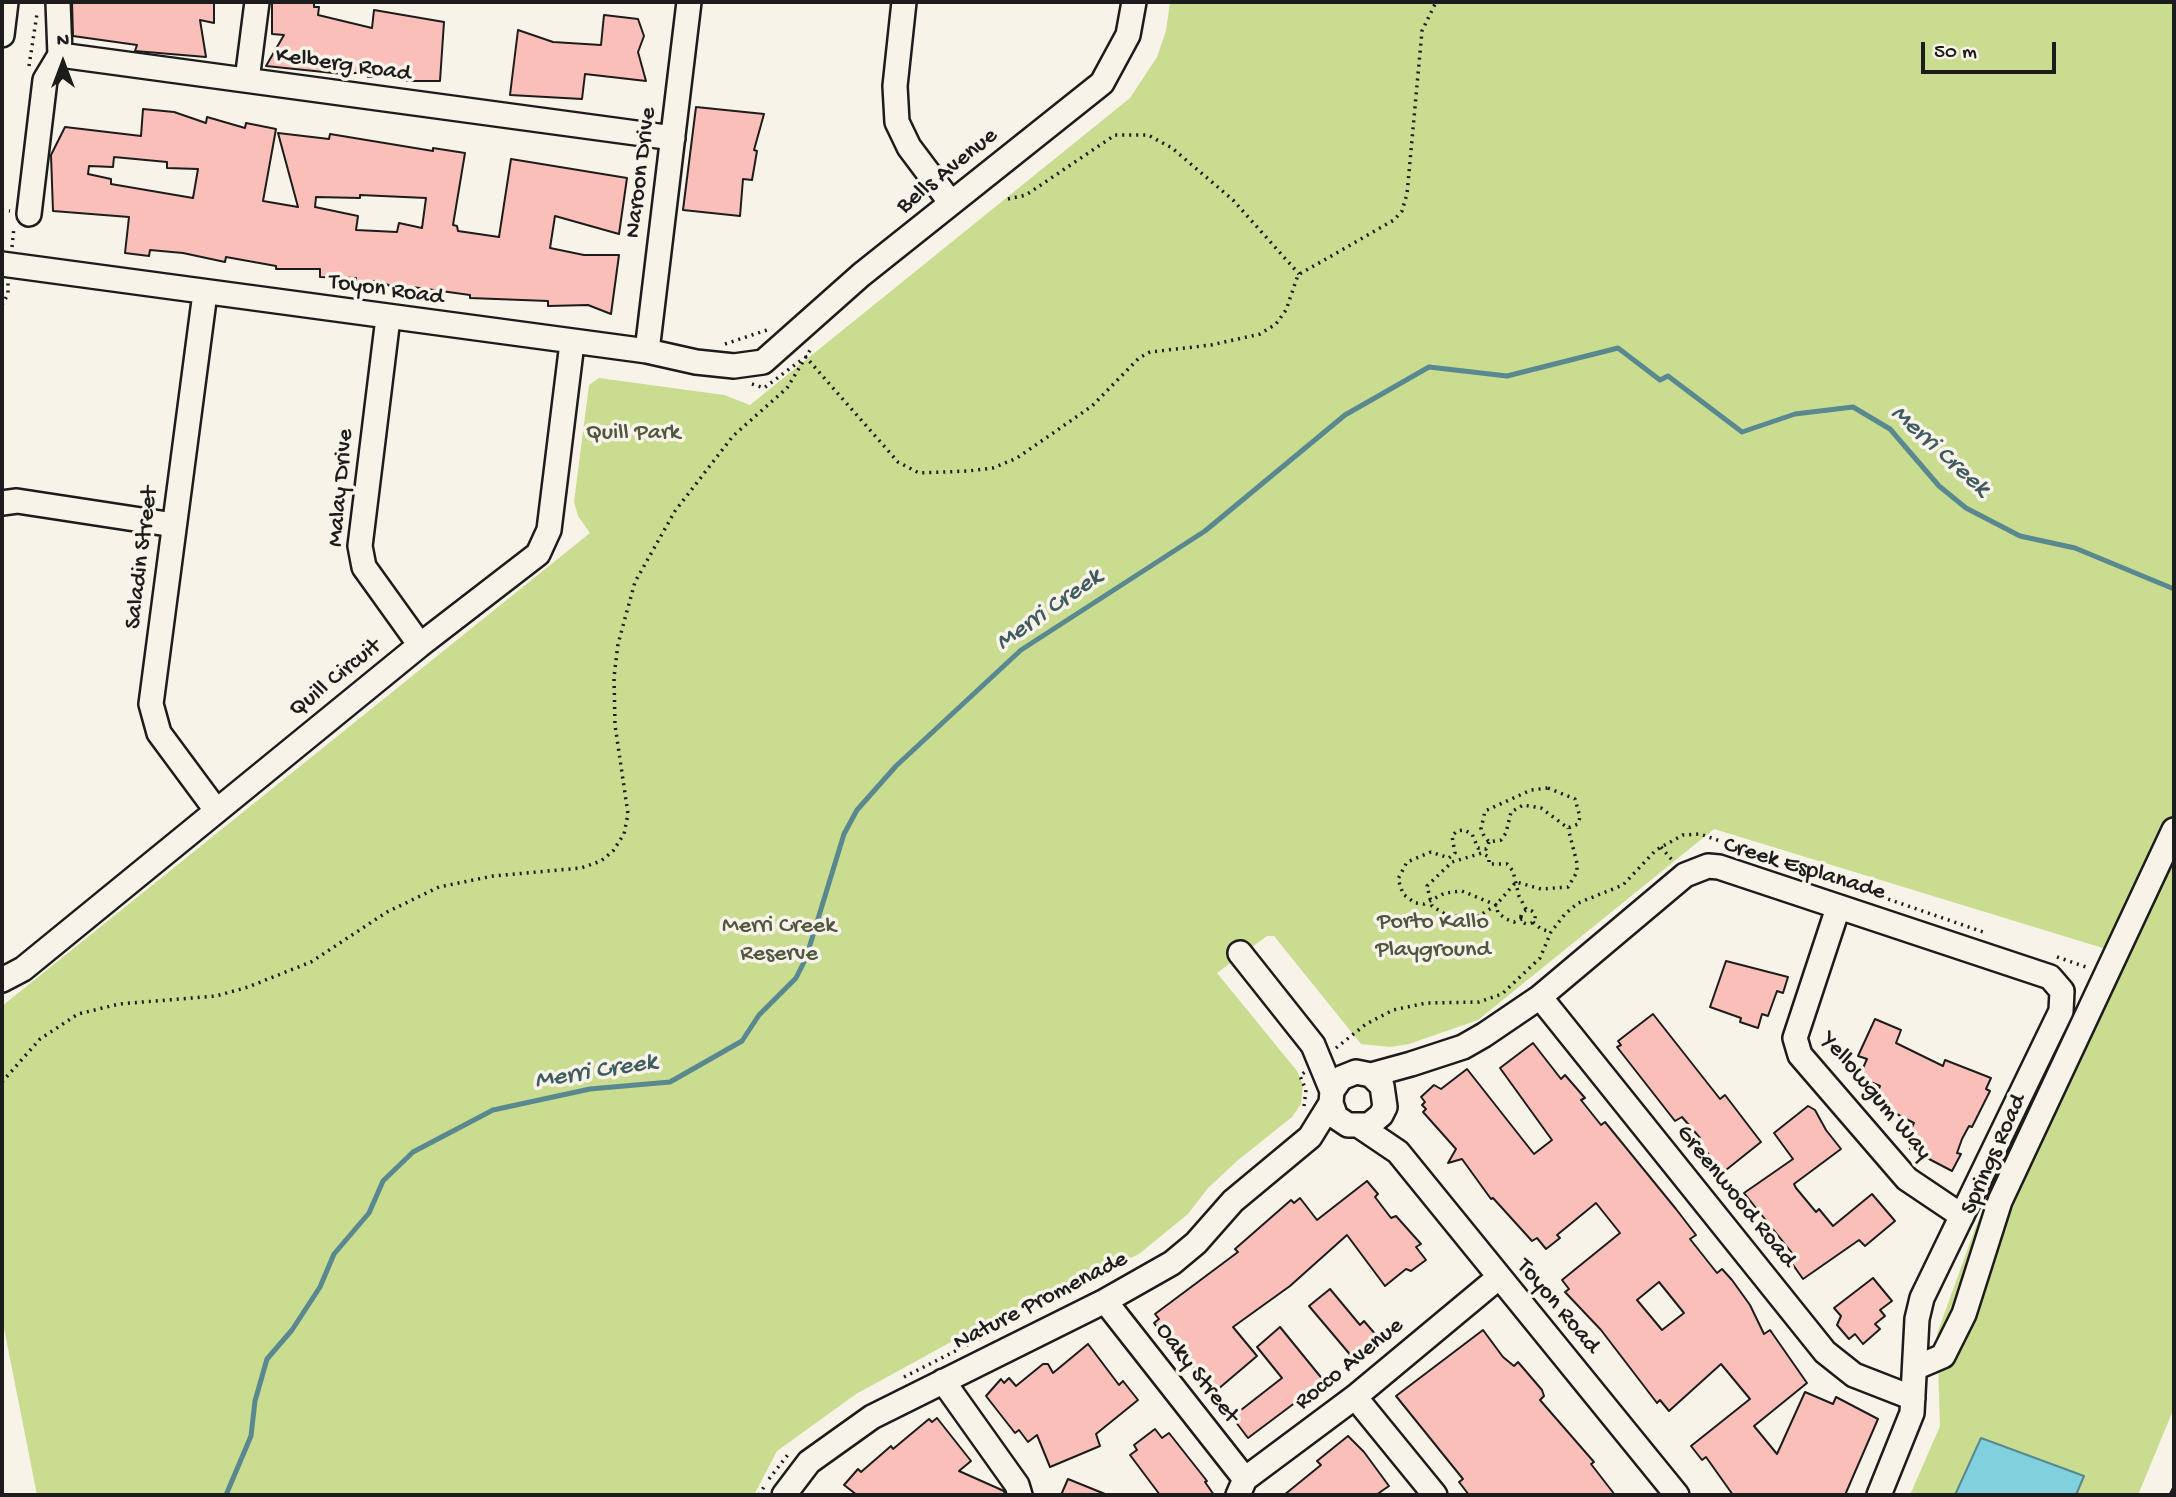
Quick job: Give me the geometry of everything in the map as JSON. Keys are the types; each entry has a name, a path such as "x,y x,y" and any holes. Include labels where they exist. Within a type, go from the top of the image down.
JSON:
{"street":[{"path":"2,35 6,2"},
{"path":"29,214 46,80 60,55 58,2"},
{"path":"247,80 257,2"},
{"name":"Naroon Drive","path":"647,351 689,2"},
{"path":"904,2 895,86 897,122 909,146 951,203"},
{"name":"Bells Avenue","path":"763,362 861,275 1102,83 1128,35 1134,2"},
{"name":"Kelberg Road","path":"60,55 673,138"},
{"name":"Toyon Road","path":"2,264 647,351 696,362 734,366 763,362"},
{"name":"Saladin Street","path":"205,293 151,704 152,718 159,733 216,810"},
{"name":"Malay Drive","path":"388,318 360,545 364,567 420,645"},
{"name":"Quill Circuit","path":"2,980 23,970 216,810 542,548 549,530 572,343"},
{"path":"2,503 17,501 174,525"},
{"name":"Springs Road","path":"1915,1368 1943,1356 1964,1314 2000,1201 2174,830"},
{"name":"Creek Esplanade","path":"1363,1073 1411,1064 1463,1047 1540,997 1664,891 1699,868 1719,867 2050,977 2062,991 2061,1011 1962,1216"},
{"name":"Yellowgum Way","path":"1838,908 1794,1038 1800,1055 1907,1179 1962,1216"},
{"path":"1240,953 1323,1051 1382,1086 1385,1105"},
{"name":"Greenwood Road","path":"1540,997 1825,1352 1854,1375 1913,1398"},
{"path":"1323,1051 1336,1117 1355,1126 1376,1121 1411,1064"},
{"path":"1331,1097 1341,1078 1363,1073"},
{"name":"Nature Promenade","path":"784,1495 796,1476 826,1450 872,1417 1105,1301 1172,1263 1196,1242 1233,1201 1310,1137 1331,1097"},
{"name":"Toyon Road","path":"1385,1105 1398,1152"},
{"name":"Toyon Road","path":"1355,1126 1398,1152 1676,1495"},
{"name":"Nature Promenade","path":"1310,1137 1355,1126"},
{"path":"1878,1495 1912,1413 1917,1319 1922,1298 1962,1216"},
{"name":"Rocco Avenue","path":"1241,1487 1498,1278"},
{"name":"Oaky Street","path":"1105,1301 1241,1487"},
{"path":"943,1381 1017,1485 1020,1495"},
{"path":"1355,1396 1435,1495"}],"path":[{"path":"696,362 718,347 766,330 783,345 806,357 898,461 907,467 919,472 993,468 1017,458 1092,406 1139,358 1150,352 1211,345 1261,334 1276,324 1286,310 1299,274 1394,220 1402,211 1408,184 1422,31 1436,2"},
{"path":"1008,200 1026,195 1115,135 1148,135 1172,148 1233,200 1299,274"},
{"path":"2,1082 40,1040 78,1014 119,1004 216,996 248,987 311,962 387,912 439,887 494,876 581,868 601,861 613,851 624,834 628,814 615,725 614,677 618,644 635,582 674,511 733,436 788,388 806,357"},
{"path":"1489,842 1481,829 1485,811 1539,788 1564,792 1575,799 1580,817 1578,824 1569,828"},
{"path":"1489,842 1501,840 1506,833 1511,812 1523,805 1541,808 1569,828 1577,872 1567,887 1541,889 1516,882"},
{"path":"1516,882 1496,905 1479,916 1458,918 1438,912 1430,902 1427,886 1455,853 1452,836 1457,831 1464,830 1472,834 1478,848 1489,857 1489,864 1507,864 1516,882 1527,911 1534,914 1534,922 1541,929 1551,932"},
{"path":"1303,1111 1306,1090 1300,1076 1323,1051 1393,1010 1426,1003 1479,1002 1502,994 1532,967 1558,920 1578,903 1623,885 1656,850 1683,835 1700,834 1991,934"},
{"path":"1489,842 1484,851 1451,860 1431,852 1407,862 1398,879 1403,894 1415,903 1430,902 1453,890 1496,905"},
{"path":"1496,905 1498,913 1514,922 1522,919 1527,911"},
{"path":"1522,919 1527,923 1534,922"},
{"path":"2055,956 2107,974"},
{"path":"897,1381 986,1335"},
{"path":"759,1495 779,1462 794,1447"}],"green space":[{"name":"Merri Creek Reserve","path":"1170,2 2174,2 2174,1408 2138,1495 1910,1495 1940,1426 1937,1334 1976,1226 2106,949 1714,829 1478,1020 1409,1044 1390,1047 1361,1044 1274,936 1267,936 1217,973 1297,1071 1303,1085 1301,1104 1292,1117 1237,1161 1208,1188 1188,1214 1139,1254 951,1342 856,1394 777,1451 754,1495 37,1495 2,1318 2,1006 590,533 578,516 574,502 589,385 599,378 724,395 750,405 1130,98 1157,57 1166,31"}],"water":[{"path":"1981,1438 2084,1476 2076,1495 1955,1495"}],"building":[{"path":"72,2 214,2 214,23 200,20 206,57 135,51 137,45 73,36"},
{"path":"272,2 314,2 314,7 319,7 318,15 372,28 374,10 444,22 440,81 407,81 408,74 368,77 368,72 343,74 266,66 284,35 272,34"},
{"path":"604,15 638,19 644,36 638,52 646,81 585,74 582,99 510,95 518,30 553,42 601,45"},
{"path":"696,107 764,114 754,150 757,151 752,180 743,179 740,216 683,210"},
{"path":"143,109 174,112 206,123 207,117 245,128 246,123 276,129 263,201 298,207 278,133 329,139 330,134 433,151 433,148 465,153 453,225 457,226 458,231 499,237 511,159 627,178 619,234 555,216 550,248 584,255 619,255 611,314 588,305 548,306 548,301 470,298 470,295 412,287 402,292 380,281 356,282 356,278 320,277 320,269 276,269 276,266 226,257 225,262 183,253 150,250 149,256 125,253 129,217 53,211 51,155 65,127 141,136","holes":["114,157 167,162 167,168 198,169 193,198 111,184 111,179 88,174 89,166 113,167","360,195 426,198 422,228 399,223 397,232 356,230 358,216 315,207 316,197 360,198"]},
{"path":"1726,961 1788,977 1783,993 1777,991 1768,1016 1762,1014 1758,1028 1740,1022 1741,1018 1710,1007"},
{"path":"1653,1014 1720,1099 1725,1095 1761,1142 1716,1178 1707,1167 1714,1161 1697,1140 1700,1138 1682,1117 1675,1121 1617,1047 1621,1045 1618,1041"},
{"path":"1875,1019 1901,1030 1896,1043 1943,1066 1945,1060 1991,1078 1986,1089 1990,1091 1972,1127 1969,1126 1962,1139 1957,1153 1961,1154 1952,1171 1910,1149 1914,1143 1906,1139 1914,1123 1887,1109 1887,1103 1875,1097 1880,1086 1859,1077 1867,1059 1858,1056"},
{"path":"1533,1043 1561,1079 1565,1075 1585,1098 1581,1100 1601,1125 1605,1122 1676,1209 1696,1235 1690,1239 1717,1273 1722,1269 1732,1280 1750,1305 1764,1334 1770,1330 1807,1383 1754,1426 1777,1454 1805,1392 1833,1404 1836,1397 1878,1419 1845,1495 1733,1495 1706,1457 1702,1460 1691,1446 1750,1399 1721,1364 1669,1411 1660,1400 1657,1403 1601,1330 1565,1292 1569,1289 1562,1280 1620,1233 1596,1203 1557,1235 1560,1238 1546,1249 1537,1238 1532,1241 1493,1198 1491,1199 1462,1159 1448,1163 1456,1149 1423,1112 1426,1109 1422,1105 1425,1102 1421,1097 1434,1085 1441,1089 1467,1069 1534,1154 1552,1140 1500,1068","holes":["1659,1282 1684,1313 1662,1330 1637,1300"]},
{"path":"1808,1106 1815,1110 1841,1149 1794,1184 1796,1188 1816,1212 1819,1209 1833,1226 1872,1194 1895,1221 1865,1246 1859,1240 1803,1279 1791,1262 1796,1258 1744,1193 1793,1159 1774,1133"},
{"path":"1367,1181 1378,1194 1375,1197 1391,1218 1396,1216 1421,1244 1416,1247 1426,1260 1411,1271 1406,1269 1385,1286 1347,1235 1290,1286 1233,1327 1257,1356 1217,1390 1210,1383 1207,1386 1168,1336 1165,1338 1154,1323 1159,1319 1155,1314 1238,1252 1235,1249 1291,1200 1294,1203 1300,1198 1317,1220"},
{"path":"1873,1278 1892,1301 1880,1310 1885,1316 1875,1324 1880,1329 1863,1344 1855,1334 1849,1339 1837,1325 1841,1316 1834,1308"},
{"path":"1330,1289 1360,1325 1364,1321 1376,1335 1365,1344 1369,1349 1357,1359 1353,1358 1309,1306"},
{"path":"1280,1327 1324,1381 1248,1438 1232,1417 1282,1378 1257,1347"},
{"path":"1483,1330 1503,1357 1514,1366 1518,1362 1542,1390 1544,1396 1540,1400 1594,1462 1591,1464 1615,1495 1469,1495 1459,1482 1463,1479 1396,1396"},
{"path":"1088,1344 1119,1385 1123,1381 1138,1400 1096,1434 1100,1446 1050,1467 1037,1435 1028,1442 1019,1430 1015,1433 986,1396 1001,1379 1004,1383 1009,1378 1016,1386 1043,1364 1048,1364 1053,1373"},
{"path":"937,1418 971,1461 959,1471 1004,1491 1005,1495 857,1495 844,1485 858,1469 861,1472 929,1419 932,1422"},
{"path":"1155,1429 1162,1438 1169,1433 1207,1481 1205,1482 1214,1495 1160,1495 1130,1455 1137,1450 1134,1445"},
{"path":"1348,1436 1364,1452 1389,1486 1376,1495 1284,1495 1321,1465 1317,1461"},
{"path":"1068,1479 1105,1494 1105,1495 1061,1495"}],"waterway":[{"name":"Merri Creek","path":"226,1495 251,1436 255,1401 267,1359 292,1330 320,1287 334,1254 369,1213 383,1181 413,1152 493,1110 590,1089 670,1082 742,1041 759,1015 796,978 806,958 844,834 857,810 896,766 1021,650 1205,531 1345,415 1429,367 1507,376 1618,348 1660,380 1668,376 1742,432 1795,414 1853,407 1890,429 1939,486 1966,508 2020,536 2075,548 2174,589"}],"railway":[{"path":"2171,1495 2174,1489"}],"park label":[{"name":"Quill Park","path":"633,434"},
{"name":"Porto Kallo Playground","path":"1433,937"}]}
